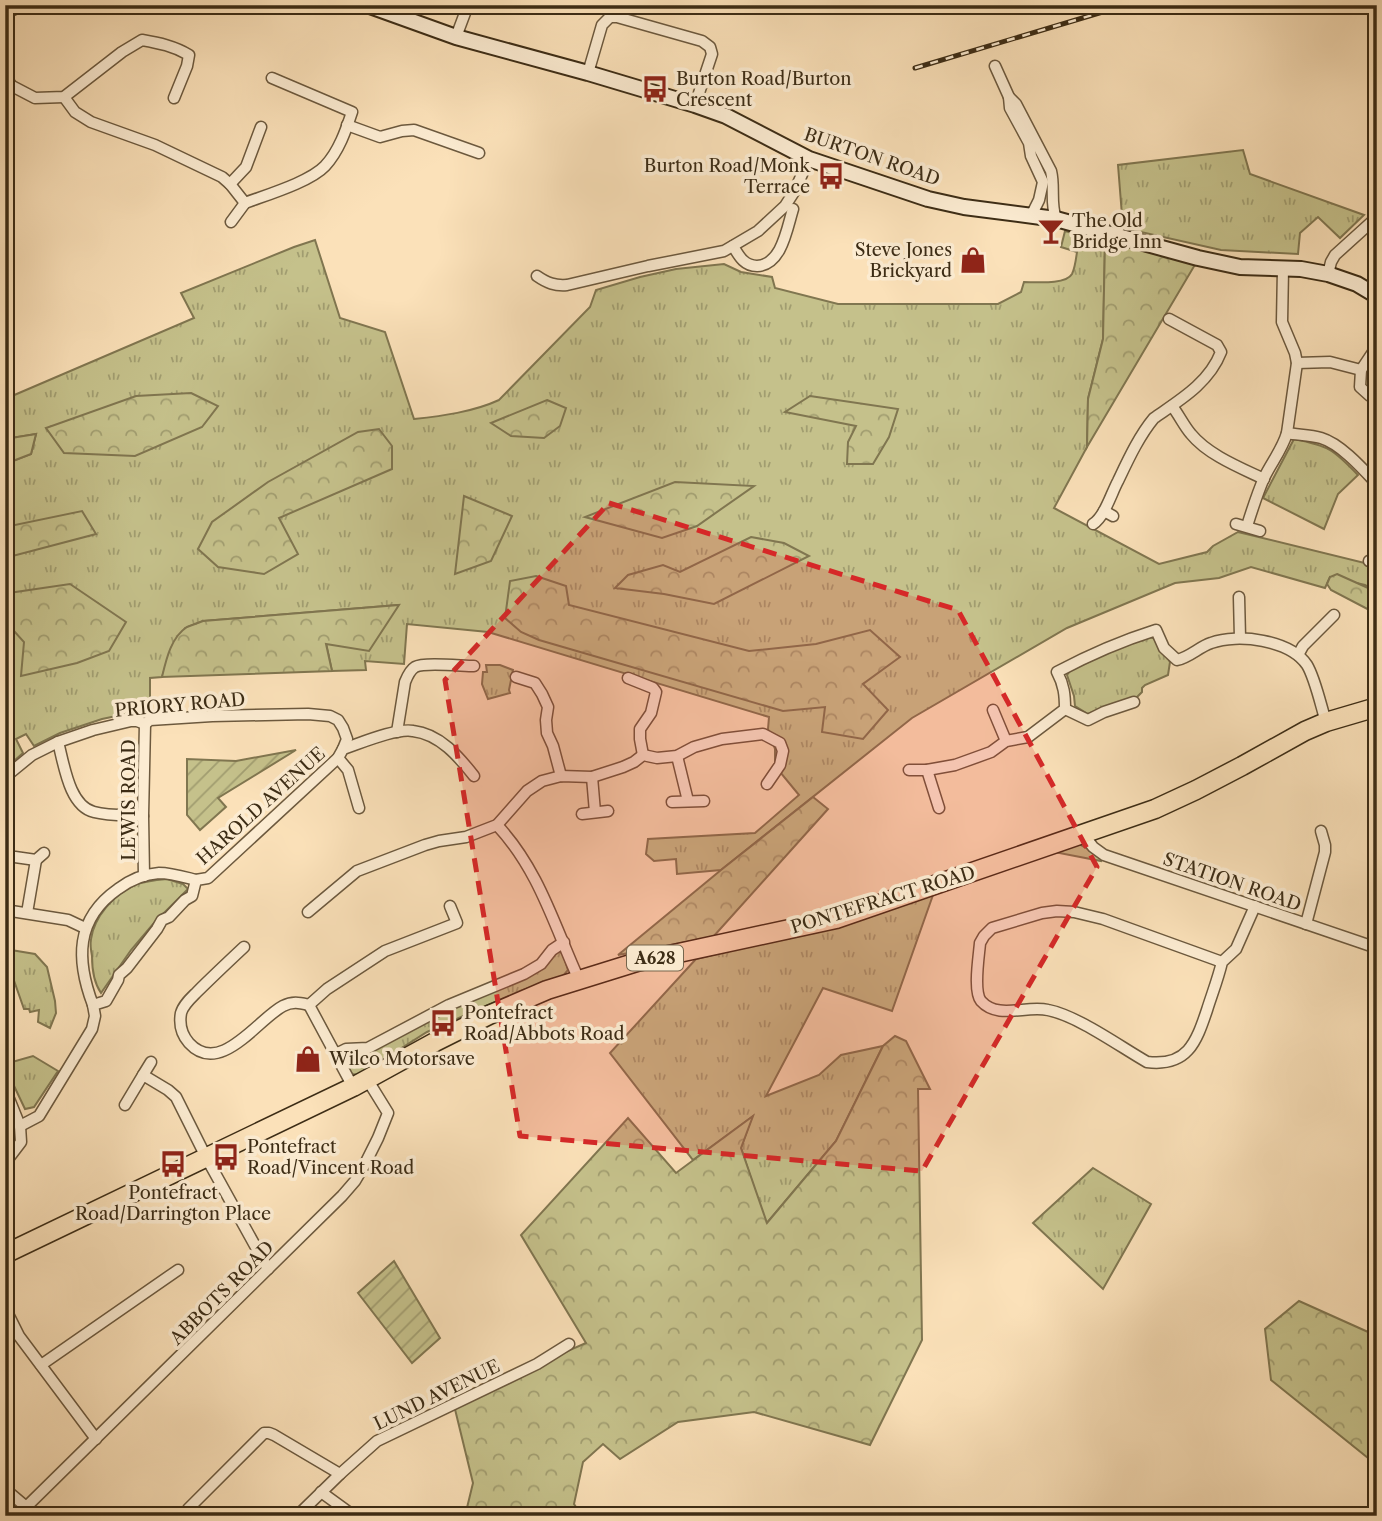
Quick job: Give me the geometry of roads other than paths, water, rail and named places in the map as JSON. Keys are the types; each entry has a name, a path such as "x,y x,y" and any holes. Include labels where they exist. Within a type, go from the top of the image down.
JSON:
{"highway":[{"name":"PONTEFRACT ROAD","path":"5,1254 360,1083 489,1015 534,996 637,962 836,919 1084,835 1176,800 1326,722 1377,707"}],"street":[{"path":"5,10 18,5"},
{"name":"BURTON ROAD","path":"366,5 456,37 695,105 735,121 809,159 928,199 964,207 1056,219 1240,267 1311,270 1357,285 1377,296"},
{"path":"456,37 468,5"},
{"path":"588,73 602,25 610,17 702,41 710,47 712,54 695,105"},
{"path":"6,81 35,98 64,97 121,52 142,40 165,44 189,55 174,98"},
{"path":"995,66 1009,97 1010,108 1029,144 1031,156 1043,182 1040,200 1031,216"},
{"path":"232,222 245,203 305,180 325,167 338,147 352,111 272,78"},
{"path":"64,97 75,112 92,122 155,145 222,177 245,203"},
{"path":"1009,97 1016,104 1051,171 1053,211 1056,219"},
{"path":"347,125 380,137 414,130 479,153"},
{"path":"230,184 246,167 261,127"},
{"path":"537,276 557,286 567,285 713,254 733,246 758,231 785,206 809,159"},
{"path":"733,246 745,263 761,266 769,262 780,248 793,209"},
{"path":"1328,274 1335,255 1377,217"},
{"path":"1260,531 1242,525 1284,442 1297,363 1296,353 1282,322 1283,269"},
{"path":"1093,524 1097,523 1104,511 1129,458 1154,418 1189,395 1218,360 1221,352 1217,345 1169,319"},
{"path":"1370,396 1360,387 1361,370 1377,346"},
{"path":"1297,363 1330,362 1361,370"},
{"path":"1172,406 1191,434 1205,447 1264,479"},
{"path":"1287,433 1331,442 1375,480"},
{"path":"1104,511 1114,516"},
{"path":"1239,597 1240,638"},
{"path":"1298,655 1303,646 1334,615"},
{"path":"1065,709 1065,691 1057,672 1089,655 1156,629 1164,648 1177,660 1186,658 1210,643 1240,638 1270,642 1298,655 1308,666 1326,722"},
{"path":"397,732 405,682 416,667 474,666"},
{"path":"516,677 543,686 548,707 547,733 554,746 561,776"},
{"path":"628,678 653,688 656,692 652,713 640,729 639,739 643,755"},
{"path":"1065,709 1088,720 1134,702"},
{"path":"909,770 955,765 991,752 1006,741 1028,737 1065,709"},
{"path":"993,710 1006,741"},
{"name":"PRIORY ROAD","path":"5,777 32,755 58,742 131,721 145,724 150,720 212,716 308,714 330,716 338,720 343,728 347,739 341,754 359,808"},
{"name":"LEWIS ROAD","path":"144,876 145,724"},
{"name":"HAROLD AVENUE","path":"93,1005 106,1001 118,975 127,968 159,923 192,896 196,880 208,878 341,754 397,732 413,730 433,737 455,752 474,776"},
{"path":"308,912 357,871 425,845 466,837 497,825 527,792 542,781 561,776 592,777 623,767 643,755 657,758 677,756 694,747 722,739 764,734 780,743 783,751 780,765 766,784"},
{"path":"780,743 791,735"},
{"path":"58,742 71,788 80,804 95,813 143,816"},
{"path":"677,756 688,802"},
{"path":"927,770 939,807"},
{"path":"592,777 595,812"},
{"path":"672,802 704,801"},
{"path":"582,814 608,811"},
{"path":"497,825 519,850 534,875 579,979"},
{"path":"1306,924 1325,852 1321,831"},
{"name":"STATION ROAD","path":"1084,835 1093,847 1104,855 1377,948"},
{"path":"15,857 40,857 27,914"},
{"path":"20,1126 39,1116 92,1029 95,1016 83,972 82,953 85,928 93,914 123,885 144,876 170,874 196,880"},
{"path":"309,1005 327,989 386,951 457,923 450,906"},
{"path":"1222,962 1104,919 1074,912 1042,912 992,928 984,936 980,943 977,994 982,1002 994,1009 1014,1012 1045,1009 1066,1015 1147,1062 1162,1064 1173,1061 1186,1052 1197,1038 1222,962 1236,949 1255,906"},
{"path":"5,910 68,920 85,928"},
{"path":"336,1054 346,1049 368,1048 449,1005 524,974 541,964 552,950 564,942"},
{"path":"244,947 195,993 181,1012 181,1030 185,1039 192,1047 215,1054 233,1045 283,1006 297,1002 309,1005 336,1054 360,1083"},
{"path":"125,1105 151,1062"},
{"path":"143,1076 176,1097 268,1269"},
{"name":"ABBOTS ROAD","path":"17,1516 355,1181 378,1138 387,1113 360,1083"},
{"path":"5,1089 20,1126 21,1142 5,1163"},
{"path":"41,1365 177,1270"},
{"path":"5,1307 19,1336 96,1440"},
{"name":"LUND AVENUE","path":"297,1516 377,1441 537,1364 569,1344"},
{"path":"188,1516 188,1510 264,1433 274,1435 340,1474"},
{"path":"5,1489 37,1516"},
{"path":"321,1492 354,1516"}],"railway":[{"path":"915,68 1126,5"}],"place":[{"name":"Burton Road/Burton Crescent","path":"655,89"},
{"name":"Burton Road/Monk Terrace","path":"831,176"},
{"name":"The Old Bridge Inn","path":"1051,231"},
{"name":"Steve Jones Brickyard","path":"973,260"},
{"name":"Pontefract Road/Abbots Road","path":"443,1023"},
{"name":"Wilco Motorsave","path":"308,1059"},
{"name":"Pontefract Road/Vincent Road","path":"226,1157"},
{"name":"Pontefract Road/Darrington Place","path":"173,1164"}]}
